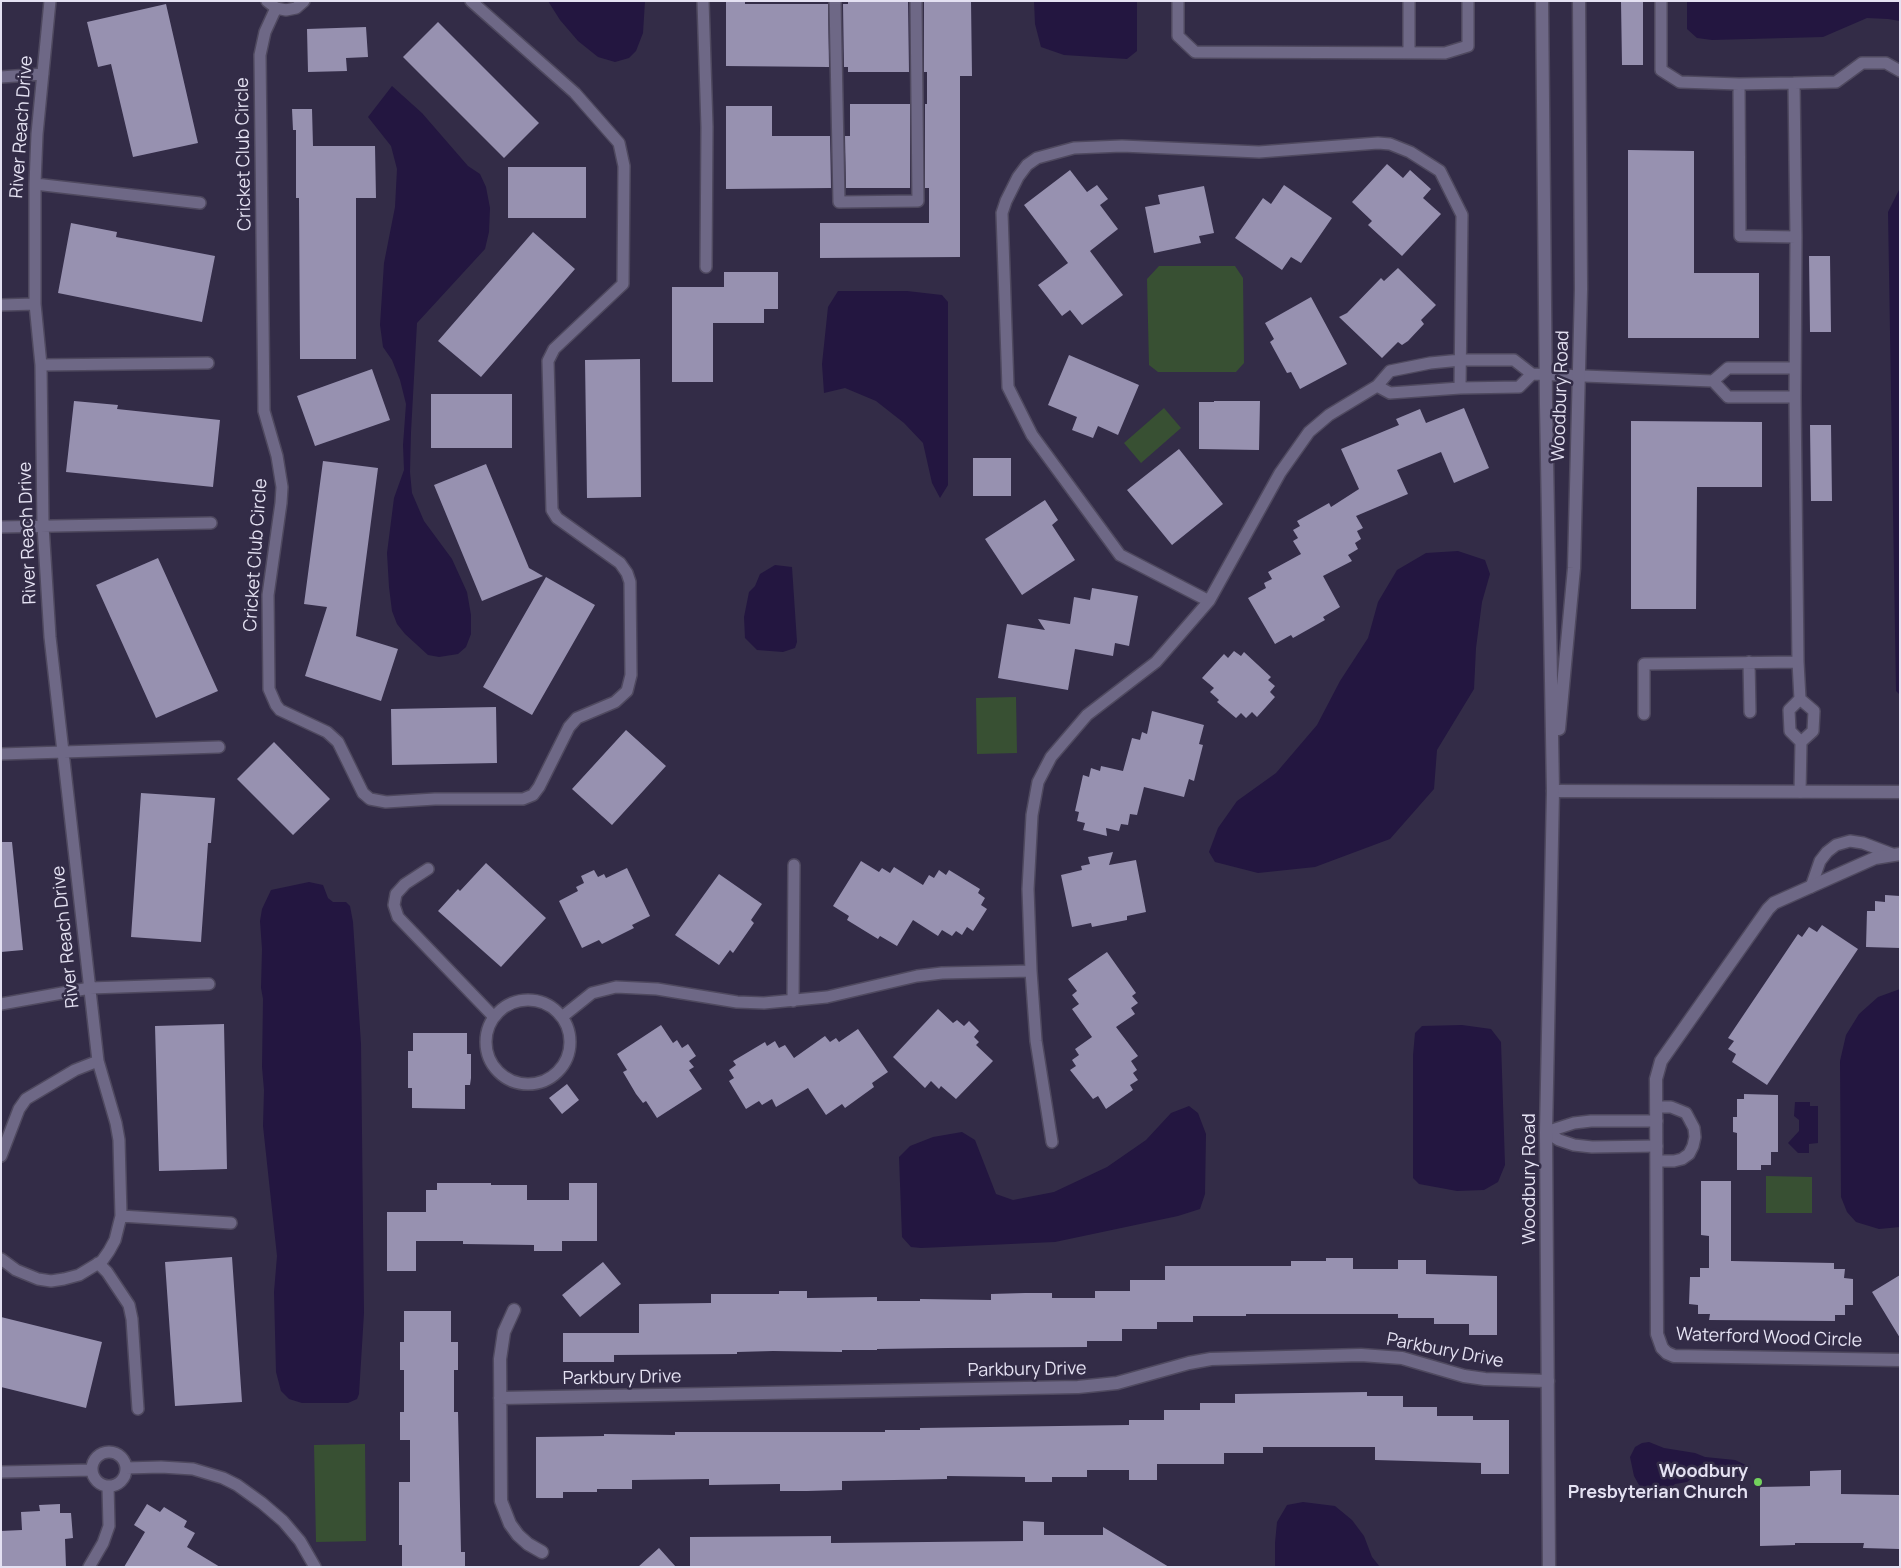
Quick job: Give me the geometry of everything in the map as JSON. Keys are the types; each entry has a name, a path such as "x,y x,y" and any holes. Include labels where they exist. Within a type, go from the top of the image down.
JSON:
{"street":[{"name":"Woodbury Road","path":"1542,1 1553,791 1546,1132 1549,1567"},
{"name":"Woodbury Road","path":"1553,791 1574,568 1581,289 1580,1"},
{"path":"1553,791 1900,792"},
{"name":"Waterford Wood Circle","path":"1896,854 1875,858 1774,903 1762,915 1661,1061 1656,1079 1657,1334 1658,1341 1667,1353 1674,1356 1900,1360"},
{"path":"514,1310 504,1332 501,1346 501,1501 504,1513 518,1534 528,1544 542,1552"},
{"name":"Parkbury Drive","path":"500,1398 1078,1387 1117,1383 1189,1363 1211,1359 1362,1355 1402,1358 1464,1376 1486,1379 1548,1381"}],"lane":[{"name":"River Reach Drive","path":"1,1259 28,1276 51,1281 79,1275 98,1264 109,1251 115,1240 121,1216 119,1140 113,1110 98,1062 50,636 43,526 41,364 35,304 35,184 50,1"},
{"path":"271,5 291,10 300,6 304,1"},
{"name":"Cricket Club Circle","path":"271,5 260,55 264,411 277,456 282,487 268,594 269,689 280,710 326,732 338,742 363,793 370,799 386,802 435,799 522,799 533,794 539,787 569,727 577,718 615,702 627,691 631,675 630,582 627,572 620,563 557,518 552,510 548,380 548,361 554,349 623,284 624,166 619,144 575,93 472,1"},
{"path":"703,1 707,127 706,267"},
{"path":"835,1 839,202 918,201 916,1"},
{"path":"1178,1 1178,36 1195,52 1409,53 1445,53 1468,46 1468,1"},
{"path":"1409,1 1409,53"},
{"path":"1661,1 1661,70 1680,82 1739,84 1836,82 1862,64 1886,63 1900,71"},
{"path":"1,77 43,74"},
{"path":"1794,83 1798,662 1800,699 1814,711 1813,731 1801,742 1800,792"},
{"path":"1739,84 1740,236 1796,237"},
{"path":"1209,601 1120,555 1032,435 1008,387 1002,213 1018,177 1027,165 1037,158 1074,148 1122,146 1259,152 1378,143 1390,144 1410,152 1440,171 1462,215 1460,388"},
{"path":"35,184 200,203"},
{"path":"1,305 35,304"},
{"path":"1052,1142 1036,1041 1031,971 1028,890 1032,815 1038,782 1051,757 1087,715 1156,662 1209,601 1280,473 1309,432 1329,414 1378,386 1390,371 1430,363 1461,360 1514,360 1532,374 1713,381 1728,368 1795,368"},
{"path":"41,364 208,363"},
{"path":"1378,386 1390,393 1460,388 1519,388 1532,374"},
{"path":"1713,381 1728,397 1795,397"},
{"path":"1,528 211,523"},
{"path":"1749,662 1750,712"},
{"path":"1644,714 1644,664 1798,662"},
{"path":"1800,699 1789,710 1790,732 1801,742"},
{"path":"1,754 219,747"},
{"path":"1811,887 1820,862 1827,852 1836,845 1850,841 1864,843 1896,854"},
{"path":"793,1001 794,865"},
{"path":"428,869 405,884 396,894 394,905 398,916 494,1017"},
{"path":"562,1017 592,993 616,987 657,989 737,1002 764,1003 827,997 917,976 1031,971"},
{"path":"1,1004 90,988 209,984"},
{"path":"531,999 549,1005 562,1017 570,1034 571,1046 568,1058 552,1077 540,1082 528,1084 508,1079 491,1062 486,1048 486,1039 494,1017 507,1005 519,1000 531,999"},
{"path":"1,1156 19,1109 26,1099 75,1070 98,1062"},
{"path":"1657,1107 1671,1107 1686,1113 1694,1128 1695,1137 1689,1154 1682,1159 1657,1161"},
{"path":"1546,1132 1560,1127 1591,1121 1657,1121"},
{"path":"1546,1132 1559,1140 1574,1145 1592,1147 1657,1146"},
{"path":"121,1216 232,1223"},
{"path":"98,1264 107,1272 129,1305 132,1319 138,1409"},
{"path":"105,1453 116,1454 121,1458 126,1468 123,1479 119,1483 108,1486 98,1483 92,1470 95,1459 105,1453"},
{"path":"126,1468 161,1467 193,1469 223,1478 237,1485 268,1508 292,1532 308,1553 315,1567"},
{"path":"1,1472 92,1470"},
{"path":"90,1567 104,1543 109,1526 108,1486"}],"green space":[{"path":"1159,266 1235,266 1243,278 1244,363 1236,372 1158,372 1149,365 1147,279"},
{"path":"1164,408 1181,428 1141,463 1124,443"},
{"path":"1016,697 1017,753 977,754 976,698"},
{"path":"1766,1176 1812,1177 1812,1213 1766,1213"},
{"path":"365,1444 366,1541 316,1542 314,1445"}],"shaded area":[{"path":"548,1 645,1 643,33 636,51 629,58 615,62 598,57 578,41 560,20"},
{"path":"1034,1 1137,1 1137,51 1127,59 1064,55 1041,47 1035,24"},
{"path":"1687,1 1900,1 1900,21 1867,18 1823,37 1712,40 1697,38 1687,29"},
{"path":"392,86 422,113 468,166 480,174 486,187 490,208 489,232 485,249 417,323 411,432 410,472 412,493 424,521 452,559 467,592 471,615 471,634 466,647 458,654 439,657 428,655 397,624 392,611 389,587 387,553 394,498 404,470 403,445 406,404 400,380 392,360 383,347 380,325 384,263 395,207 397,169 391,146 368,117"},
{"path":"1900,188 1900,695 1896,691 1888,212"},
{"path":"838,291 907,291 942,295 948,302 948,485 940,498 932,483 923,443 904,423 876,401 845,388 824,393 822,364 828,307"},
{"path":"1458,551 1485,560 1490,574 1482,602 1476,648 1474,689 1437,750 1434,789 1390,839 1315,867 1258,873 1215,862 1209,852 1218,828 1237,801 1276,773 1317,725 1340,681 1368,638 1378,602 1397,570 1426,553"},
{"path":"775,565 792,567 797,642 795,648 783,652 757,650 745,638 744,617 749,592 755,586 760,574"},
{"path":"309,882 323,885 328,898 333,902 346,902 350,906 353,922 361,1044 364,1313 359,1394 357,1399 348,1403 302,1403 289,1399 281,1391 276,1372 274,1292 277,1256 263,1126 263,999 261,988 262,949 260,921 262,909 271,890"},
{"path":"1900,989 1900,1227 1879,1229 1856,1222 1847,1212 1841,1197 1840,1061 1846,1035 1859,1014 1878,997"},
{"path":"1462,1025 1491,1029 1501,1042 1505,1165 1498,1182 1484,1190 1457,1191 1419,1184 1413,1178 1413,1055 1415,1033 1422,1026"},
{"path":"1795,1102 1810,1102 1810,1106 1818,1106 1818,1143 1809,1144 1809,1153 1798,1153 1788,1143 1799,1131 1799,1120 1794,1116"},
{"path":"1189,1106 1198,1113 1206,1134 1205,1194 1200,1209 1178,1216 1055,1242 921,1248 911,1247 902,1237 899,1157 910,1146 933,1137 962,1132 975,1140 996,1194 1013,1200 1054,1192 1107,1167 1146,1140 1171,1113"},
{"path":"1649,1442 1664,1448 1695,1453 1705,1457 1735,1460 1748,1466 1742,1476 1691,1479 1687,1482 1675,1484 1664,1495 1656,1496 1647,1493 1639,1485 1634,1476 1630,1457 1635,1447"},
{"path":"1303,1502 1335,1506 1352,1520 1364,1536 1372,1557 1380,1567 1275,1567 1277,1522 1287,1505"}],"building":[{"path":"726,1 745,1 745,4 828,4 829,67 726,66"},
{"path":"848,1 908,1 909,72 848,72 848,67 844,67 843,4 848,4"},
{"path":"924,1 971,1 972,76 960,76 960,257 820,258 820,223 929,223 929,188 925,188 927,72 924,72"},
{"path":"1621,1 1643,1 1643,65 1622,65"},
{"path":"166,4 198,143 133,157 111,64 98,67 87,22"},
{"path":"438,22 539,123 504,158 403,57"},
{"path":"366,27 368,57 346,58 347,71 308,72 307,29"},
{"path":"850,104 910,104 910,188 846,188 845,136 850,136"},
{"path":"726,106 772,106 772,136 830,136 831,188 726,189"},
{"path":"292,109 312,109 313,146 375,146 376,198 356,198 356,359 300,359 299,198 296,198 296,130 293,130"},
{"path":"1628,150 1694,151 1694,273 1759,273 1759,338 1628,338"},
{"path":"1387,164 1403,178 1410,170 1431,189 1423,198 1441,214 1402,256 1368,225 1372,221 1352,202"},
{"path":"508,167 586,167 586,218 508,218"},
{"path":"1070,170 1087,192 1097,185 1108,199 1100,205 1118,229 1090,251 1123,295 1082,325 1070,310 1062,316 1038,285 1068,263 1024,205"},
{"path":"1284,185 1332,218 1301,263 1291,257 1282,270 1235,238 1263,198 1271,204"},
{"path":"1204,186 1214,233 1199,236 1201,243 1154,253 1145,207 1160,204 1158,195"},
{"path":"71,223 117,232 116,237 215,256 202,322 58,293"},
{"path":"533,232 575,269 481,377 438,341"},
{"path":"1809,256 1830,256 1831,332 1810,332"},
{"path":"1398,268 1436,305 1421,320 1424,324 1408,341 1402,345 1398,342 1382,358 1339,317 1347,313 1381,278 1384,281"},
{"path":"724,272 778,272 778,309 764,309 764,323 713,323 713,382 672,382 672,287 724,287"},
{"path":"1311,297 1347,364 1300,389 1291,372 1287,373 1270,342 1274,339 1265,323"},
{"path":"1069,355 1139,385 1118,435 1098,426 1093,438 1072,430 1077,417 1048,405"},
{"path":"640,359 641,497 587,498 585,360"},
{"path":"372,369 390,420 315,446 297,396"},
{"path":"431,394 512,394 512,448 431,448"},
{"path":"74,401 118,405 117,409 220,420 213,487 66,472"},
{"path":"1260,401 1259,450 1199,449 1199,402"},
{"path":"1464,408 1489,468 1454,483 1441,452 1397,470 1408,494 1356,516 1363,528 1357,531 1361,539 1355,543 1358,549 1348,555 1352,561 1323,576 1340,607 1323,617 1325,620 1293,638 1291,635 1275,644 1248,598 1266,588 1264,583 1272,579 1268,572 1301,554 1293,541 1298,538 1293,530 1300,526 1297,521 1329,503 1331,507 1359,489 1341,449 1399,425 1396,419 1420,409 1426,423"},
{"path":"1631,421 1762,422 1762,487 1697,487 1696,609 1631,609"},
{"path":"1810,425 1831,425 1832,501 1811,501"},
{"path":"1179,449 1223,504 1172,545 1127,490"},
{"path":"973,458 1011,458 1011,496 973,496"},
{"path":"323,461 378,468 356,636 398,649 381,701 305,676 327,607 304,604"},
{"path":"486,464 529,568 543,576 482,601 434,485"},
{"path":"1045,500 1058,520 1052,525 1075,560 1022,595 985,539"},
{"path":"158,558 218,691 156,718 96,585"},
{"path":"546,577 595,605 532,715 483,687"},
{"path":"1092,588 1138,596 1129,646 1115,643 1113,656 1075,649 1068,690 998,678 1007,624 1045,630 1038,619 1070,624 1074,597 1090,600"},
{"path":"1234,651 1241,656 1244,652 1271,677 1268,680 1275,686 1270,692 1275,697 1257,717 1252,712 1246,718 1241,713 1236,718 1217,702 1219,700 1210,692 1214,688 1202,678 1224,654 1228,658"},
{"path":"496,707 497,763 392,765 391,709"},
{"path":"1152,711 1204,725 1199,744 1203,745 1194,781 1189,779 1184,797 1144,787 1137,815 1130,814 1128,825 1121,824 1119,831 1106,828 1107,836 1083,830 1085,823 1077,821 1079,812 1075,811 1083,775 1089,777 1091,768 1100,771 1101,766 1123,771 1132,738 1140,740 1142,732 1147,734"},
{"path":"626,730 666,766 612,825 572,789"},
{"path":"274,742 330,799 293,835 237,779"},
{"path":"141,793 215,798 211,843 208,843 201,942 131,937"},
{"path":"1,842 12,842 23,950 1,952"},
{"path":"1113,852 1109,865 1136,860 1146,912 1127,916 1127,920 1092,927 1091,923 1072,927 1061,875 1082,870 1081,866 1090,864 1088,857"},
{"path":"861,861 879,872 882,868 890,873 894,867 923,885 929,875 934,878 939,870 946,875 949,870 980,889 978,893 985,898 981,905 987,909 973,931 967,927 962,935 956,931 952,936 942,930 938,936 913,920 897,946 880,936 878,939 847,920 849,916 833,906"},
{"path":"486,863 546,918 501,967 438,911"},
{"path":"627,868 650,916 632,925 634,928 602,944 599,940 582,948 559,901 578,891 576,887 584,883 581,876 594,870 598,877 604,874 606,878"},
{"path":"719,874 762,904 751,920 754,923 733,953 730,950 719,965 675,935"},
{"path":"1885,895 1900,896 1900,948 1866,947 1867,911 1875,911 1875,901 1885,902"},
{"path":"1822,925 1858,949 1767,1085 1732,1062 1736,1054 1728,1049 1734,1041 1728,1038 1798,934 1802,937 1809,927 1817,932"},
{"path":"1107,952 1136,993 1132,996 1138,1003 1131,1008 1135,1014 1116,1027 1138,1056 1131,1061 1137,1070 1133,1073 1138,1080 1130,1085 1133,1090 1106,1109 1098,1096 1093,1099 1070,1070 1076,1066 1072,1060 1079,1055 1075,1049 1092,1037 1072,1009 1079,1004 1072,995 1077,991 1068,979"},
{"path":"938,1009 953,1023 957,1020 964,1026 969,1021 979,1031 974,1037 979,1042 976,1045 993,1061 956,1099 941,1086 939,1089 931,1081 925,1088 893,1057"},
{"path":"224,1024 227,1169 159,1171 155,1026"},
{"path":"661,1025 673,1043 677,1040 682,1048 688,1044 696,1056 689,1061 694,1067 689,1070 702,1089 657,1118 646,1101 643,1103 636,1094 623,1072 627,1070 617,1054"},
{"path":"858,1029 888,1072 872,1083 874,1087 845,1108 842,1104 826,1115 808,1088 776,1107 772,1099 762,1105 759,1101 746,1109 729,1081 734,1078 729,1070 736,1065 733,1061 765,1042 767,1046 775,1041 779,1048 785,1045 794,1058 825,1036 830,1042 836,1038 839,1042"},
{"path":"413,1033 467,1033 467,1054 471,1054 471,1078 470,1085 465,1085 465,1109 412,1108 412,1088 408,1088 408,1051 413,1051"},
{"path":"567,1084 579,1100 562,1114 549,1098"},
{"path":"1744,1094 1778,1095 1778,1152 1771,1152 1771,1165 1761,1165 1761,1170 1737,1170 1737,1133 1733,1132 1733,1117 1737,1117 1737,1099 1744,1099"},
{"path":"1701,1181 1731,1181 1731,1261 1834,1263 1834,1269 1845,1269 1844,1278 1853,1279 1853,1305 1845,1305 1845,1315 1835,1315 1835,1321 1709,1320 1710,1314 1698,1314 1698,1305 1689,1304 1690,1277 1700,1277 1700,1268 1709,1268 1709,1236 1701,1235"},
{"path":"437,1183 527,1185 527,1200 569,1200 569,1183 597,1183 597,1241 562,1241 562,1251 534,1251 534,1245 463,1244 463,1241 416,1241 416,1271 387,1271 387,1212 426,1212 426,1190 437,1190"},
{"path":"232,1257 242,1402 175,1406 165,1262"},
{"path":"1326,1258 1353,1258 1353,1269 1398,1269 1398,1260 1426,1260 1426,1274 1497,1276 1497,1335 1469,1335 1469,1324 1434,1324 1434,1318 1398,1318 1398,1314 1246,1314 1246,1316 1193,1316 1193,1322 1157,1322 1157,1329 1122,1329 1122,1341 1087,1341 1087,1347 877,1349 842,1350 842,1352 773,1351 737,1352 737,1354 614,1355 614,1362 563,1362 563,1333 639,1333 639,1304 711,1303 711,1294 779,1294 779,1291 807,1291 807,1298 877,1297 877,1301 920,1301 920,1299 991,1300 991,1294 1025,1293 1052,1293 1052,1298 1095,1298 1095,1291 1130,1291 1130,1280 1165,1280 1165,1266 1291,1266 1291,1261 1326,1261"},
{"path":"603,1262 621,1284 580,1317 562,1295"},
{"path":"1900,1275 1900,1338 1872,1292"},
{"path":"404,1311 451,1311 451,1342 458,1342 458,1370 454,1370 454,1412 458,1412 461,1552 465,1552 465,1567 402,1567 402,1545 399,1545 399,1482 410,1482 410,1440 400,1440 400,1412 404,1412 404,1370 400,1370 400,1342 404,1342"},
{"path":"1,1317 102,1342 86,1408 1,1387"},
{"path":"1367,1392 1367,1396 1403,1396 1403,1407 1437,1407 1437,1416 1473,1416 1473,1420 1509,1420 1509,1474 1481,1474 1481,1463 1375,1460 1375,1447 1263,1447 1263,1453 1224,1453 1224,1464 1157,1464 1157,1480 1129,1480 1129,1470 1087,1470 1087,1477 1052,1477 1052,1482 1025,1482 1025,1477 947,1476 947,1479 842,1481 842,1490 780,1491 780,1484 709,1485 709,1479 632,1480 632,1489 597,1489 597,1492 563,1492 563,1498 536,1498 536,1437 604,1436 604,1434 675,1435 675,1432 885,1432 885,1430 920,1430 920,1428 1129,1425 1129,1420 1164,1420 1164,1410 1200,1410 1200,1403 1235,1403 1235,1394"},
{"path":"1841,1470 1841,1494 1900,1495 1899,1549 1863,1548 1864,1543 1795,1543 1795,1545 1760,1546 1760,1487 1810,1486 1810,1471"},
{"path":"60,1504 60,1513 71,1513 73,1538 65,1539 66,1567 1,1567 1,1531 22,1530 21,1512 40,1511 39,1505"},
{"path":"147,1504 160,1512 164,1507 187,1521 184,1527 195,1533 187,1547 220,1567 124,1567 145,1532 134,1525"},
{"path":"1023,1521 1044,1522 1044,1535 1103,1535 1103,1527 1169,1567 690,1567 690,1537 831,1536 831,1543 1023,1541"},
{"path":"659,1548 676,1567 638,1567"}],"place":[{"name":"Woodbury Presbyterian Church","path":"1758,1482"}]}
